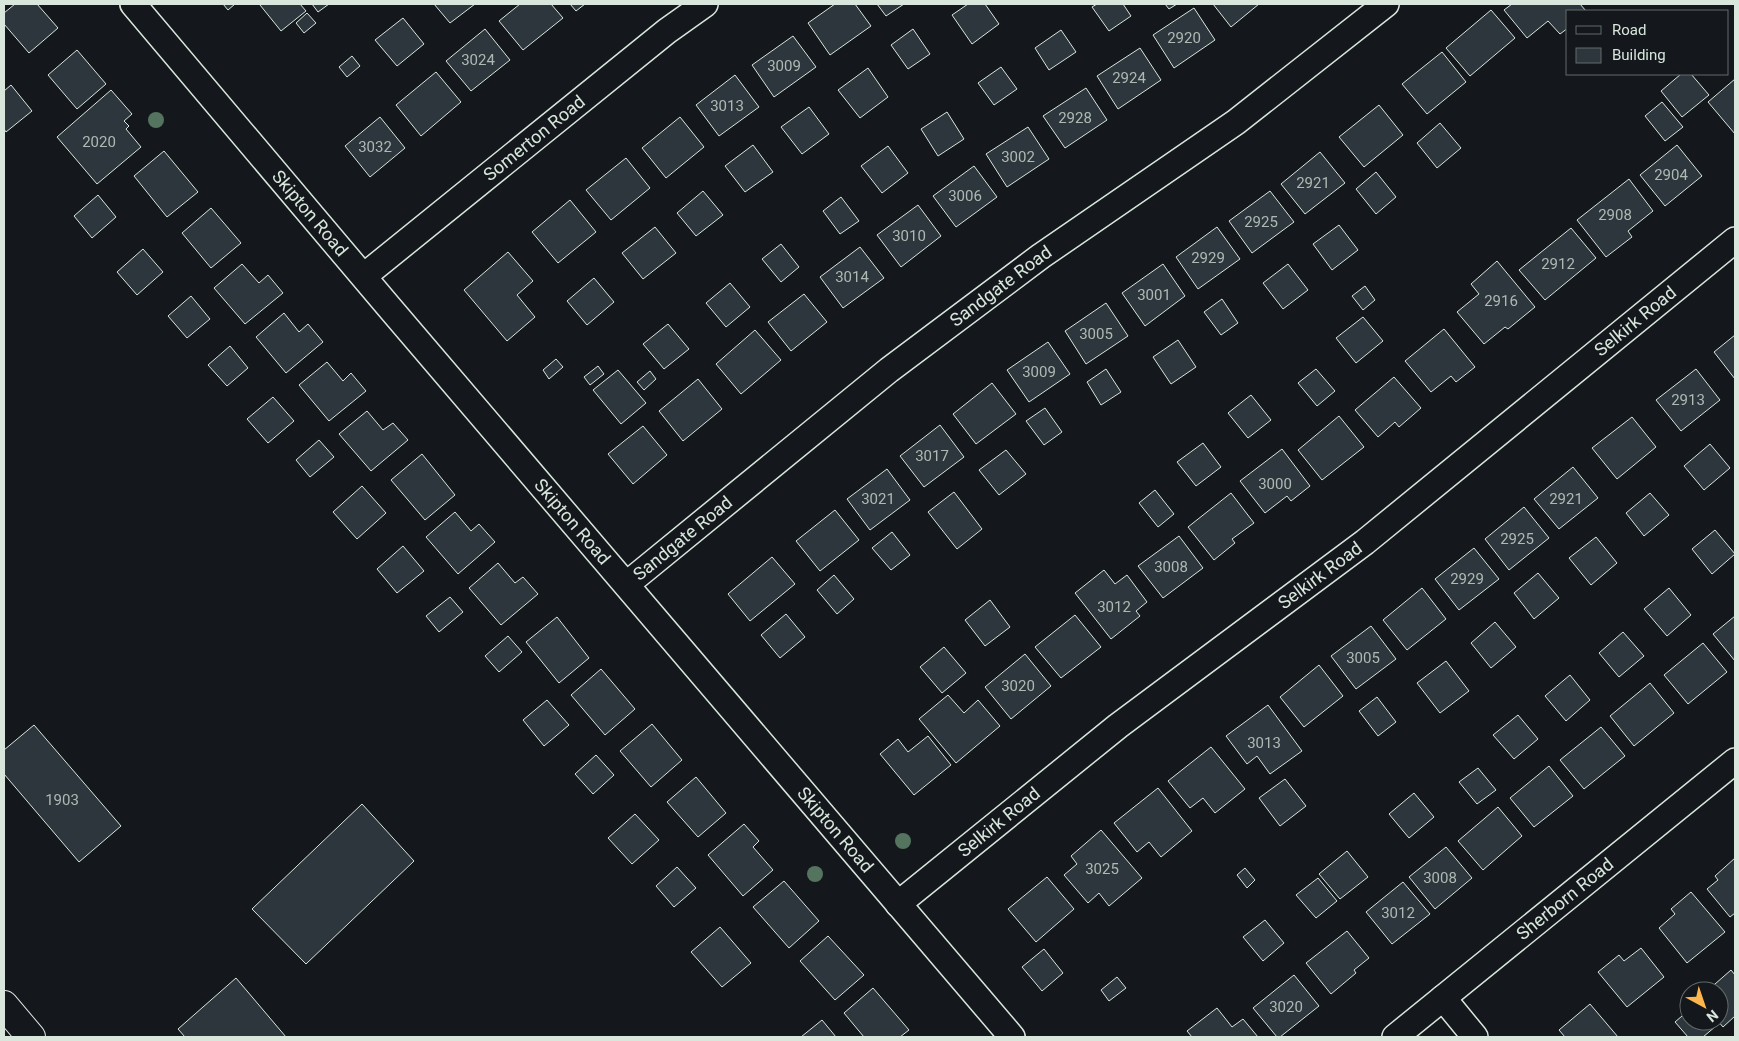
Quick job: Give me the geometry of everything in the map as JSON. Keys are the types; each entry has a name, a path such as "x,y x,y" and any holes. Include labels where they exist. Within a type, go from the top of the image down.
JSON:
{"main road":[{"path":"4,1005 31,1037"}],"street":[{"name":"Skipton Road","path":"133,4 1012,1037"},
{"name":"Somerton Road","path":"364,276 667,31 705,4"},
{"name":"Sandgate Road","path":"627,584 889,370 1034,262 1236,122 1386,4"},
{"name":"Selkirk Road","path":"898,904 1118,726 1365,542 1735,240"},
{"name":"Sherborn Road","path":"1395,1037 1735,761"},
{"path":"1443,998 1475,1037"}],"building":[{"path":"15,4 37,4 58,28 29,53 4,24 4,13"},
{"path":"223,4 235,4 228,10"},
{"path":"300,4 306,11 281,31 260,5"},
{"path":"312,4 329,4 318,12"},
{"path":"434,4 475,4 450,23"},
{"path":"520,4 551,4 563,18 523,50 499,21"},
{"path":"570,4 585,4 576,11"},
{"path":"835,4 855,4 871,26 830,55 808,23"},
{"path":"877,4 904,4 886,16"},
{"path":"968,4 985,4 999,24 972,44 952,15"},
{"path":"1097,4 1123,4 1131,16 1109,31 1092,7"},
{"path":"1165,4 1177,4 1169,9"},
{"path":"1213,4 1259,4 1231,27"},
{"path":"1512,4 1580,4 1585,10 1566,10 1566,30 1560,34 1548,21 1527,38 1504,10"},
{"path":"1194,8 1215,40 1174,68 1153,35"},
{"path":"1491,10 1515,38 1470,76 1446,48"},
{"path":"307,13 316,23 304,33 296,23"},
{"path":"403,18 424,44 397,66 375,40"},
{"path":"485,29 510,60 471,91 446,61"},
{"path":"913,29 930,54 908,69 891,45"},
{"path":"1061,30 1076,52 1049,70 1035,48"},
{"path":"793,36 816,67 774,97 752,65"},
{"path":"1140,48 1161,80 1118,109 1097,76"},
{"path":"77,50 106,84 77,109 48,75"},
{"path":"1442,52 1466,82 1427,114 1402,84"},
{"path":"352,56 360,66 347,77 339,67"},
{"path":"1001,67 1017,89 994,105 978,83"},
{"path":"868,68 888,97 860,118 838,90"},
{"path":"436,72 461,102 421,136 396,105"},
{"path":"735,75 759,107 719,136 696,105"},
{"path":"1680,75 1692,75 1709,95 1682,117 1661,91"},
{"path":"1735,79 1735,134 1708,102"},
{"path":"11,85 32,111 6,132 4,129 4,91"},
{"path":"1086,88 1107,120 1065,148 1043,116"},
{"path":"111,90 132,114 124,121 129,126 126,129 141,147 97,184 57,137"},
{"path":"1662,102 1683,127 1665,141 1645,116"},
{"path":"1379,105 1403,135 1364,167 1339,137"},
{"path":"809,107 829,134 802,154 781,127"},
{"path":"947,112 964,139 938,156 921,129"},
{"path":"380,117 405,148 370,177 345,146"},
{"path":"680,117 704,147 666,178 642,148"},
{"path":"1440,123 1461,148 1437,168 1417,143"},
{"path":"1028,127 1049,159 1007,187 986,154"},
{"path":"753,145 773,172 745,192 725,166"},
{"path":"1677,145 1702,176 1665,206 1640,175"},
{"path":"888,146 908,173 882,193 861,166"},
{"path":"164,151 198,192 167,217 134,176"},
{"path":"1320,152 1345,183 1305,214 1281,184"},
{"path":"626,158 650,188 611,220 586,190"},
{"path":"974,166 997,197 956,227 933,196"},
{"path":"1376,172 1396,197 1376,214 1356,189"},
{"path":"1629,179 1653,211 1628,231 1632,237 1606,257 1577,220"},
{"path":"703,191 723,215 696,236 677,213"},
{"path":"1270,191 1294,222 1252,253 1229,221"},
{"path":"98,195 116,217 92,238 74,216"},
{"path":"841,197 859,221 840,234 823,211"},
{"path":"570,200 596,232 558,263 532,232"},
{"path":"918,205 941,236 901,267 877,235"},
{"path":"211,208 241,243 211,268 182,233"},
{"path":"1339,225 1358,250 1332,270 1313,244"},
{"path":"655,227 676,253 643,279 622,253"},
{"path":"1217,227 1240,259 1198,289 1176,257"},
{"path":"1571,228 1596,258 1545,300 1519,270"},
{"path":"781,244 799,267 781,282 762,259"},
{"path":"860,247 884,278 843,308 820,277"},
{"path":"143,249 163,272 137,295 117,272"},
{"path":"508,252 533,281 517,295 535,317 507,341 464,290"},
{"path":"1497,261 1535,307 1508,329 1505,327 1484,344 1457,312 1479,294 1471,284"},
{"path":"242,264 259,283 268,275 283,293 245,324 214,288"},
{"path":"1163,264 1185,296 1145,326 1122,293"},
{"path":"1288,264 1308,290 1283,309 1263,283"},
{"path":"594,278 614,302 587,325 567,301"},
{"path":"730,283 750,307 726,327 706,303"},
{"path":"1365,286 1375,300 1363,310 1352,296"},
{"path":"804,294 827,322 791,351 768,322"},
{"path":"191,296 210,319 187,338 168,316"},
{"path":"1222,299 1238,323 1221,335 1204,312"},
{"path":"1106,303 1128,336 1086,364 1065,331"},
{"path":"284,313 299,332 308,324 323,342 286,373 256,337"},
{"path":"1363,317 1383,341 1356,363 1336,338"},
{"path":"668,324 689,349 664,369 643,344"},
{"path":"1444,329 1475,367 1456,382 1451,376 1431,392 1405,361"},
{"path":"755,330 781,360 741,394 716,364"},
{"path":"1735,335 1735,379 1714,352"},
{"path":"1178,340 1196,367 1171,384 1153,357"},
{"path":"1048,342 1070,374 1029,402 1007,370"},
{"path":"230,346 248,368 227,386 208,365"},
{"path":"556,359 563,367 549,379 543,370"},
{"path":"327,362 343,381 351,373 366,391 329,421 299,385"},
{"path":"598,366 604,374 590,385 584,377"},
{"path":"1106,369 1121,392 1101,405 1087,382"},
{"path":"1316,369 1335,391 1317,406 1298,383"},
{"path":"1696,369 1720,400 1681,431 1656,400"},
{"path":"618,370 646,403 621,424 593,390"},
{"path":"650,371 656,379 644,390 637,382"},
{"path":"1394,377 1421,408 1399,427 1395,422 1378,437 1355,410"},
{"path":"698,379 722,409 683,441 659,411"},
{"path":"992,383 1016,414 976,444 953,414"},
{"path":"1251,395 1271,420 1248,438 1228,413"},
{"path":"273,397 294,421 268,443 247,419"},
{"path":"1045,408 1062,432 1044,445 1026,421"},
{"path":"367,411 383,430 393,423 408,440 371,471 339,434"},
{"path":"1339,416 1364,447 1322,480 1298,450"},
{"path":"1632,417 1656,447 1617,479 1592,448"},
{"path":"940,425 964,457 924,487 900,456"},
{"path":"643,426 667,455 633,484 608,454"},
{"path":"319,440 334,457 310,477 296,460"},
{"path":"1203,443 1221,467 1196,486 1177,462"},
{"path":"1710,444 1730,468 1704,490 1684,466"},
{"path":"1282,449 1310,486 1291,501 1287,496 1265,513 1240,481"},
{"path":"1006,450 1026,474 999,495 979,470"},
{"path":"422,454 455,495 425,520 391,480"},
{"path":"1573,467 1598,498 1559,529 1534,499"},
{"path":"887,469 910,500 870,530 847,499"},
{"path":"362,486 386,513 357,539 333,512"},
{"path":"1155,490 1174,514 1158,527 1139,503"},
{"path":"954,492 982,529 957,549 928,512"},
{"path":"1231,493 1254,523 1232,539 1235,543 1214,560 1188,527"},
{"path":"1650,493 1669,515 1644,536 1626,513"},
{"path":"1524,507 1549,538 1509,570 1485,539"},
{"path":"835,510 859,540 820,571 796,541"},
{"path":"455,512 471,531 479,524 495,542 458,574 426,537"},
{"path":"1715,530 1735,554 1712,574 1692,549"},
{"path":"892,532 910,555 891,570 872,548"},
{"path":"1179,536 1203,568 1163,598 1138,566"},
{"path":"1596,537 1617,563 1591,585 1569,558"},
{"path":"403,546 424,571 397,593 377,569"},
{"path":"1474,548 1499,579 1459,610 1435,579"},
{"path":"772,557 795,584 750,621 728,594"},
{"path":"498,563 515,583 523,577 538,594 501,625 469,588"},
{"path":"1104,570 1115,584 1127,575 1147,602 1136,611 1140,616 1111,639 1075,593"},
{"path":"1538,573 1559,598 1534,619 1514,593"},
{"path":"834,575 854,599 837,614 817,590"},
{"path":"1422,588 1446,619 1407,650 1383,620"},
{"path":"1669,588 1691,615 1667,636 1644,609"},
{"path":"450,597 463,612 439,632 426,616"},
{"path":"990,600 1010,627 985,646 965,620"},
{"path":"786,614 805,637 780,658 761,635"},
{"path":"1075,615 1101,647 1061,678 1035,647"},
{"path":"1735,616 1735,661 1713,634"},
{"path":"557,617 589,658 559,683 526,642"},
{"path":"1495,622 1516,647 1491,668 1471,643"},
{"path":"1371,626 1396,659 1356,689 1331,656"},
{"path":"1623,632 1644,656 1619,677 1599,653"},
{"path":"508,636 522,652 499,672 485,656"},
{"path":"1703,643 1727,672 1688,704 1664,675"},
{"path":"944,647 966,673 942,693 920,667"},
{"path":"1025,654 1051,686 1011,719 985,687"},
{"path":"1446,661 1469,691 1440,713 1417,683"},
{"path":"1319,665 1343,696 1304,727 1280,697"},
{"path":"601,669 635,709 605,735 571,695"},
{"path":"1570,675 1590,700 1566,721 1545,696"},
{"path":"1650,683 1674,713 1634,746 1610,716"},
{"path":"948,695 964,713 978,700 1000,726 956,763 919,719"},
{"path":"1377,697 1396,722 1378,736 1359,711"},
{"path":"547,700 569,725 544,746 523,720"},
{"path":"1268,705 1302,751 1270,774 1257,756 1247,764 1226,736"},
{"path":"1518,715 1538,739 1514,759 1493,735"},
{"path":"652,724 682,760 651,787 620,751"},
{"path":"34,725 121,826 79,862 4,774 4,750"},
{"path":"1601,727 1625,756 1584,789 1560,760"},
{"path":"928,736 951,765 914,795 880,754 898,739 908,752"},
{"path":"1211,747 1245,789 1215,813 1203,798 1190,808 1168,781"},
{"path":"596,755 614,775 593,794 575,774"},
{"path":"1549,766 1573,796 1534,827 1510,798"},
{"path":"1478,768 1496,790 1477,804 1459,782"},
{"path":"696,777 726,813 698,837 667,802"},
{"path":"1285,779 1306,806 1280,826 1259,798"},
{"path":"1158,788 1192,831 1161,857 1149,842 1137,852 1114,823"},
{"path":"1414,793 1434,817 1409,838 1389,814"},
{"path":"362,804 414,861 306,964 252,909"},
{"path":"1498,807 1522,836 1483,870 1458,841"},
{"path":"635,814 659,840 632,864 608,838"},
{"path":"744,824 759,841 753,847 773,870 743,896 708,855"},
{"path":"1101,830 1142,878 1109,906 1099,893 1088,903 1064,875 1077,864 1071,856"},
{"path":"1446,847 1472,878 1435,909 1409,877"},
{"path":"1347,851 1368,877 1340,899 1319,874"},
{"path":"1735,858 1735,913 1730,917 1707,889 1718,880 1715,876"},
{"path":"677,867 696,888 674,907 656,886"},
{"path":"1245,868 1255,880 1247,888 1237,875"},
{"path":"1047,877 1074,909 1036,942 1008,909"},
{"path":"1318,878 1337,901 1316,918 1296,895"},
{"path":"784,881 819,921 789,948 753,907"},
{"path":"1403,882 1430,914 1392,944 1366,912"},
{"path":"1691,892 1725,932 1687,963 1659,928 1675,914 1671,909"},
{"path":"1265,920 1284,943 1263,961 1243,937"},
{"path":"720,927 751,963 722,987 691,952"},
{"path":"1347,931 1369,958 1354,970 1356,973 1331,994 1306,963"},
{"path":"828,936 864,975 835,1000 800,961"},
{"path":"1641,948 1664,977 1627,1007 1598,972 1619,955 1624,961"},
{"path":"1044,949 1063,973 1042,991 1022,967"},
{"path":"1731,970 1735,975 1735,1016 1729,1022 1729,981 1718,981"},
{"path":"1294,975 1319,1006 1280,1037 1277,1037 1253,1008"},
{"path":"1117,977 1126,988 1109,1001 1101,990"},
{"path":"236,978 286,1037 185,1037 178,1029"},
{"path":"873,988 909,1030 900,1037 864,1037 844,1013"},
{"path":"1590,1004 1618,1037 1565,1037 1559,1030"},
{"path":"1217,1008 1232,1027 1243,1019 1258,1037 1192,1037 1187,1031"},
{"path":"1679,1019 1679,1027 1675,1022"},
{"path":"822,1020 836,1037 801,1037"},
{"path":"1683,1031 1710,1031 1703,1037 1688,1037"}]}
